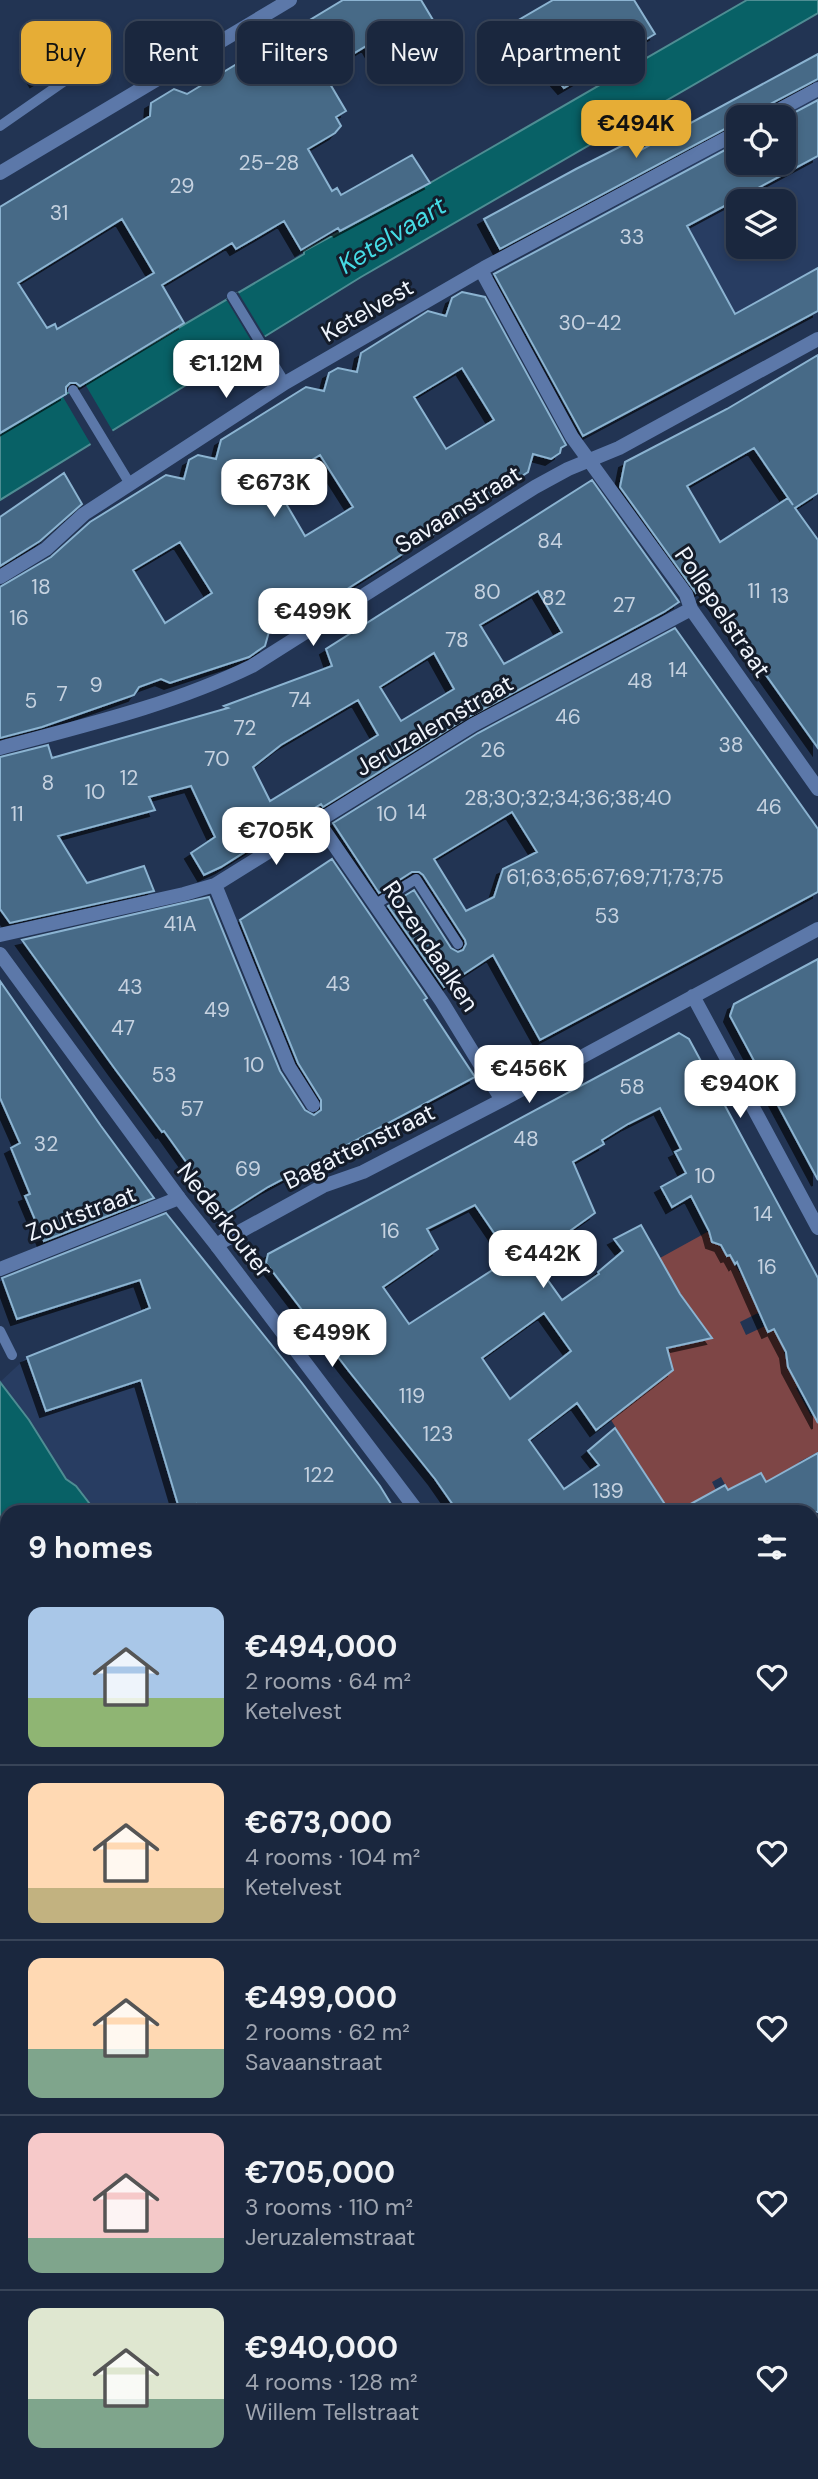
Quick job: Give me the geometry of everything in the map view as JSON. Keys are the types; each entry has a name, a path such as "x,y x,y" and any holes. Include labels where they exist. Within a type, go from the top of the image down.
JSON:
{"street":[{"path":"0,173 290,0"},
{"path":"788,105 818,89"},
{"name":"Ketelvest","path":"0,577 46,549 84,514 285,383 481,270 726,138"},
{"name":"Pollepelstraat","path":"481,270 572,437 687,594 691,610 818,789"},
{"name":"Savaanstraat","path":"0,748 178,698 252,666 535,487 619,448 818,339"},
{"name":"Jeruzalemstraat","path":"0,935 215,885 474,724 691,610"},
{"name":"Rozendaalken","path":"317,820 442,1002 502,1100"},
{"path":"215,885 289,1067 313,1105"},
{"name":"Bagattenstraat","path":"218,1246 323,1186 363,1172 502,1100 818,929"},
{"name":"Nederkouter","path":"0,954 179,1198 413,1505"},
{"path":"693,996 818,1227"},
{"name":"Zoutstraat","path":"0,1269 179,1198"}],"lane":[{"path":"0,126 60,84"},
{"path":"232,296 285,383"},
{"path":"74,390 130,484"},
{"path":"376,904 416,879 457,944"},
{"path":"0,1331 12,1355"}],"shaded area":[{"path":"818,97 818,311 584,439 493,273 726,147 726,175 796,175 796,109"},
{"path":"709,1231 712,1242 718,1244 727,1256 730,1256 762,1311 740,1322 746,1335 765,1326 768,1332 776,1328 785,1346 783,1347 789,1371 804,1383 796,1388 811,1416 818,1412 818,1452 799,1462 803,1473 766,1482 760,1473 728,1490 721,1477 712,1482 719,1496 695,1505 666,1505 611,1420 673,1369 666,1349 712,1338 680,1293 660,1258"},
{"path":"241,1305 302,1383 213,1411 182,1505 91,1505 76,1486 66,1479 29,1420 0,1382 27,1357 137,1320 219,1312"}],"water":[{"name":"Ketelvaart","path":"747,0 818,0 818,13 361,277 0,500 0,433 304,254 304,251 430,183 601,84 645,84 645,59"},
{"path":"0,1382 29,1420 66,1479 76,1486 91,1505 0,1505"}],"pier":[{"path":"238,292 267,340 255,347 226,299"},
{"path":"85,384 115,435 93,448 63,397"}],"building":[{"path":"343,0 421,0 434,21 367,21 367,46 353,54 353,21 308,21"},
{"path":"553,0 634,0 655,34 645,40 645,21 517,21"},
{"path":"818,54 818,79 769,105 726,105 726,128 500,249 484,219 635,139 641,150"},
{"path":"237,64 237,84 330,84 346,111 336,117 341,126 335,133 308,149 332,191 337,188 341,195 412,155 430,183 340,231 338,228 301,250 284,221 236,249 232,243 162,285 184,323 80,386 70,383 66,387 66,394 0,433 0,207 150,116 151,103 174,89 187,94 204,84 223,84 223,72","holes":["122,219 154,273 57,329 55,324 47,328 18,283"]},
{"path":"818,100 818,156 796,168 796,112"},
{"path":"726,149 726,175 782,175 756,189 726,189 726,205 687,226 735,314 818,268 818,311 583,436 494,274"},
{"path":"462,292 485,297 566,445 561,448 560,453 551,459 533,454 528,472 461,516 443,513 439,531 430,536 412,533 407,551 322,605 305,600 299,619 290,624 272,621 265,646 249,657 170,683 161,679 139,687 134,695 42,727 0,738 0,587 51,557 90,522 166,475 184,479 189,460 198,455 216,459 221,440 306,387 324,391 329,373 338,368 357,372 361,353 428,311 446,316 452,298","holes":["462,368 494,420 446,449 414,397","320,455 353,507 305,536 274,483","180,542 212,593 165,623 133,570"]},
{"path":"818,355 818,493 795,508 818,540 818,748 704,588 696,593 620,487 625,462 727,409","holes":["754,448 793,505 788,498 720,542 687,486"]},
{"path":"64,473 82,504 40,541 0,566 0,517"},
{"path":"592,480 679,602 468,717 323,807 321,804 204,875 191,853 215,837 191,786 149,797 155,810 58,836 87,883 144,866 154,891 10,923 0,909 0,757 48,745 52,758 228,708 224,706 332,666 326,649","holes":["538,591 562,632 504,664 480,625","434,653 454,689 401,721 380,687","358,700 378,735 270,801 253,767 281,745"]},
{"path":"675,628 818,829 818,892 540,1040 493,955 444,987 388,906 414,890 451,948 458,952 463,950 465,940 423,875 412,872 379,893 333,823 478,733","holes":["512,812 537,852 503,869 494,897 466,911 434,859"]},
{"path":"332,859 427,998 424,1000 475,1077 268,1187 224,1215 22,940 209,897 280,1071 305,1110 314,1115 321,1110 321,1100 298,1063 240,920"},
{"path":"818,959 818,1180 730,1016 734,1004"},
{"path":"0,981 154,1198 44,1241 25,1196 30,1194 11,1148 20,1143 0,1098"},
{"path":"679,1033 689,1039 818,1278 818,1423 788,1367 786,1352 774,1329 768,1332 737,1262 735,1264 730,1255 727,1256 721,1245 712,1242 691,1196 672,1207 661,1187 686,1173 675,1152 681,1149 660,1108 602,1140 604,1144 573,1162 595,1213 532,1258 562,1300 599,1274 598,1272 623,1251 614,1239 641,1225 680,1294 712,1338 667,1348 673,1370 596,1430 577,1403 529,1440 564,1489 599,1465 588,1451 615,1428 665,1505 453,1505 266,1263 268,1254","holes":["475,1205 511,1258 409,1324 383,1287 438,1249 427,1229","544,1313 571,1351 510,1399 482,1358"]},
{"path":"166,1213 302,1383 392,1505 178,1505 141,1380 46,1411 27,1357 150,1308 140,1280 17,1319 2,1278"},
{"path":"818,1453 818,1505 689,1505 725,1485 728,1490 761,1473 766,1482"}]}
